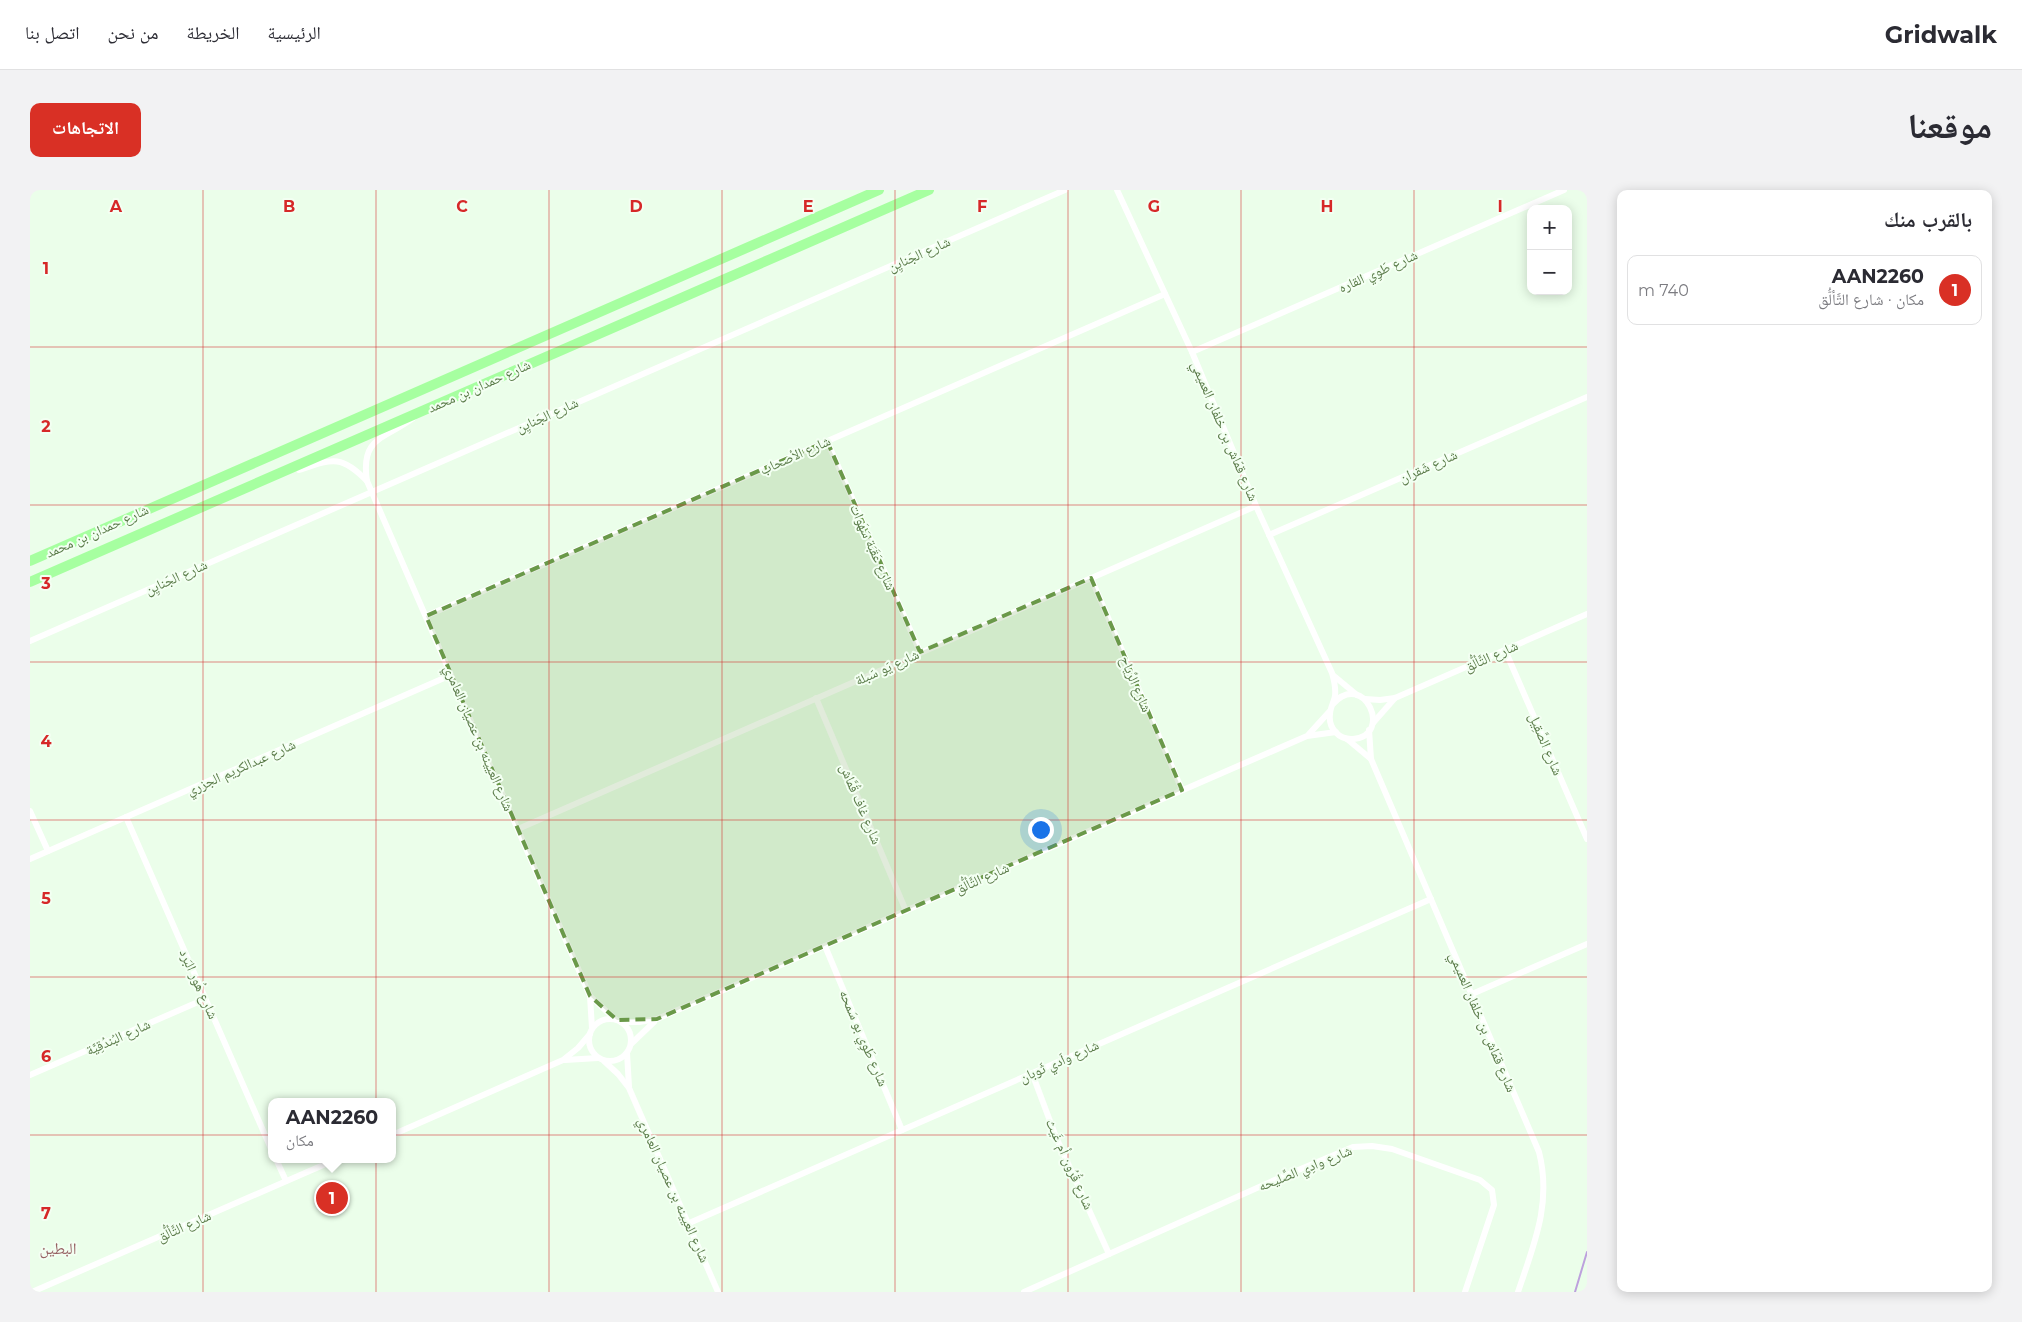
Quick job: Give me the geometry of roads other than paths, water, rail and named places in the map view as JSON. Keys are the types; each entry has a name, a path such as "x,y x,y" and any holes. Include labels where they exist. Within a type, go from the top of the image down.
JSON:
{"main road":[{"name":"شارع حمدان بن محمد","path":"30,561 879,190"},
{"name":"شارع حمدان بن محمد","path":"30,582 929,190"}],"street":[{"name":"شارع الجَنايِن","path":"30,641 1065,190"},
{"name":"شارع قمّاش بن خلفان العميمي","path":"1117,190 1192,352 1256,506 1332,673 1335,688 1333,704"},
{"name":"شارع طَوِي القاره","path":"1192,352 1564,190"},
{"name":"شارع الأصحاب","path":"426,616 1164,294"},
{"name":"شارع شَقران","path":"1270,535 1587,397"},
{"name":"شارع العيينه بن عصيان العامري","path":"421,411 403,426 380,438 371,447 366,457 367,481 590,996 591,1031"},
{"name":"شارع عَقَبَة سَهَوات","path":"827,441 920,652"},
{"name":"شارع العيينه بن عصيان العامري","path":"271,477 333,461 349,464 367,481"},
{"name":"شارع يَو سَبلة","path":"518,828 1256,506"},
{"name":"شارع الرِّياح","path":"1091,578 1182,790"},
{"name":"شارع التَّألُّق","path":"1365,699 1395,698 1587,614"},
{"name":"شارع الصَّقِيل","path":"1505,650 1587,838"},
{"name":"شارع قمّاش بن خلفان العميمي","path":"1332,673 1357,695"},
{"name":"شارع عبدالكريم الجزري","path":"30,859 451,675"},
{"path":"1357,695 1365,699 1373,710 1371,727 1361,737 1346,738 1336,732 1330,720 1330,711 1333,704 1341,697 1357,695"},
{"name":"شارع غاف قُمَّاش","path":"816,698 906,911"},
{"name":"شارع التَّألُّق","path":"1371,727 1395,698"},
{"name":"شارع التَّألُّق","path":"1307,736 1330,711"},
{"name":"شارع قمّاش بن خلفان العميمي","path":"1371,727 1371,759 1534,1140 1544,1177 1542,1215 1518,1292"},
{"name":"شارع التَّألُّق","path":"619,1021 639,1022 657,1020 1307,736 1336,732"},
{"name":"شارع قمّاش بن خلفان العميمي","path":"1346,738 1371,759"},
{"path":"30,811 48,851"},
{"name":"شارع هُور البَرد","path":"126,817 268,1142"},
{"name":"شارع واَدي ثَوبان","path":"688,1224 1431,899"},
{"path":"1472,994 1587,944"},
{"name":"شارع طَوِي بو سَمحه","path":"825,946 902,1130"},
{"name":"شارع العيينه بن عصيان العامري","path":"590,996 619,1021"},
{"name":"شارع البُندُقِيَّة","path":"30,1075 205,999"},
{"path":"396,1133 563,1060 578,1048 591,1031 604,1020 619,1021 628,1029 631,1044 627,1054 614,1061 563,1060"},
{"name":"شارع التَّألُّق","path":"631,1044 657,1020"},
{"path":"591,1031 589,1044 601,1060"},
{"name":"شارع العيينه بن عصيان العامري","path":"627,1054 629,1088"},
{"name":"شارع العيينه بن عصيان العامري","path":"601,1060 618,1074 629,1088 718,1292"},
{"name":"شارع قُرُون أم غَيث","path":"1032,1073 1056,1137 1109,1254"},
{"name":"شارع وادِي الصِّليحه","path":"1024,1292 1342,1151 1353,1147 1372,1146 1392,1149 1480,1180 1492,1190 1494,1205 1466,1292"},
{"path":"278,1163 286,1181"},
{"name":"شارع التَّألُّق","path":"32,1292 328,1163"}],"waterway":[{"path":"1575,1292 1587,1252"}],"place":[{"name":"AAN2260","path":"332,1198"}],"district":[{"name":"البطين","path":"58,1248"}]}
